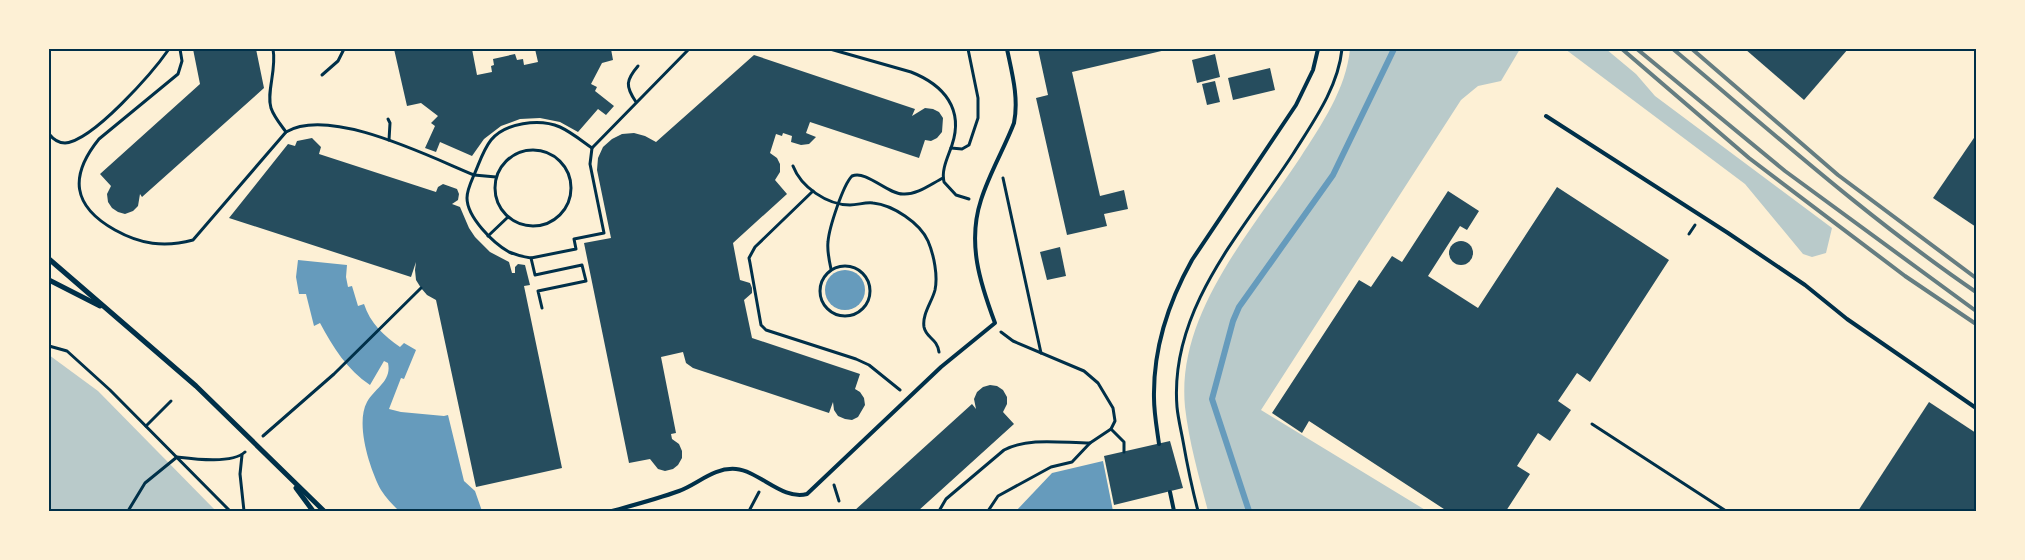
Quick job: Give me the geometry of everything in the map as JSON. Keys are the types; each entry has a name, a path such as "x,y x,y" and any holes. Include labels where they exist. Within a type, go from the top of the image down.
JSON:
{"street":[{"path":"49,259 196,386 324,511"},
{"path":"49,280 109,311"},
{"path":"289,477 313,511"}],"lane":[{"path":"612,511 680,491 713,472 725,469 744,470 793,495 807,494 940,367 995,323 979,278 975,255 975,233 980,201 1014,123 1016,112 1007,49"},
{"path":"1159,444 1154,400 1156,356 1177,286 1192,260 1296,105 1313,70 1318,49"},
{"path":"1546,116 1790,274 1847,319 1976,408"},
{"path":"1170,492 1174,511"}],"path":[{"path":"49,134 57,141 67,143 104,120 146,78 169,49"},
{"path":"180,49 182,62 178,74 99,139 90,150 82,166 79,178 80,195 88,209 95,218 127,236 147,243 174,244 193,240 286,132 304,125 326,124 341,126 389,140 474,175 496,177"},
{"path":"272,49 275,59 270,96 271,108 286,132"},
{"path":"322,76 338,61 344,49"},
{"path":"592,148 556,126 537,123 520,124 499,133 484,150 467,198 468,206 488,236 509,252 532,258 576,249 574,239 604,233 590,164 592,148 689,49"},
{"path":"830,49 911,72 932,82 947,98 954,110 956,131 944,168 943,178 948,188 956,195 980,201"},
{"path":"951,148 962,149 969,145 978,118 978,98 968,49"},
{"path":"1198,511 1177,408 1177,378 1182,347 1190,318 1200,294 1226,252 1315,120 1335,77 1342,49"},
{"path":"636,102 629,92 628,82 630,75 638,66"},
{"path":"388,119 390,123 389,140"},
{"path":"528,150 544,151 558,159 570,177 570,199 565,209 549,223 538,226 517,223 508,217 496,199 494,188 496,177 501,167 508,159 528,150"},
{"path":"999,160 1042,354"},
{"path":"793,166 798,177 813,191 839,203 851,205 874,203 892,209 916,225 928,240 934,265 935,287 924,320 924,326 928,334 937,342 940,367"},
{"path":"831,269 848,265 863,273 868,281 869,298 865,306 858,312 850,316 841,316 833,313 826,308 819,292 820,283 831,269 828,242 847,181 852,176 858,174 894,192 904,194 914,193 943,178"},
{"path":"813,191 755,247 750,255 761,325 766,330 869,365 909,397"},
{"path":"488,236 508,217"},
{"path":"532,258 535,275 582,265 586,281 538,291 542,308"},
{"path":"256,443 345,363 421,288"},
{"path":"988,511 998,496 1051,467 1072,462 1090,443 1111,429 1115,421 1113,408 1098,382 1084,371 1005,336 995,323"},
{"path":"49,346 66,351 110,390 230,511"},
{"path":"146,426 171,401"},
{"path":"1592,424 1726,511"},
{"path":"1111,429 1124,442 1124,452"},
{"path":"939,511 946,499 1004,450 1014,445 1029,442 1090,443"},
{"path":"128,511 145,483 177,457 201,460 228,459 242,455 240,474 244,511"},
{"path":"749,511 765,481"}],"shaded area":[{"path":"1350,49 1520,49 1501,81 1478,86 1461,100 1261,410 1427,511 1208,511 1192,446 1185,407 1185,372 1192,339 1205,306 1221,275 1240,244 1300,158 1332,106 1344,78"},
{"path":"1565,49 1606,49 1636,74 1655,96 1832,228 1826,253 1812,257 1803,254 1745,184"},
{"path":"49,355 98,391 216,511 49,511"}],"water":[{"path":"298,260 347,265 346,277 348,287 352,286 358,306 364,304 374,323 394,343 400,347 404,343 416,350 404,379 401,378 389,409 401,412 448,415 464,481 475,491 482,511 399,511 383,493 365,446 363,422 367,402 388,375 388,363 384,361 370,385 354,372 335,349 320,323 314,326 306,294 299,294 296,277"},
{"path":"845,270 859,276 865,290 859,304 845,310 831,304 825,290 831,276"},
{"path":"1103,461 1113,511 1016,511 1052,473"}],"building":[{"path":"193,49 256,49 264,88 142,197 140,194 138,206 133,211 125,214 118,212 108,202 107,194 111,186 100,174 200,84"},
{"path":"394,49 472,49 477,75 492,72 493,59 515,54 517,60 523,59 524,65 538,62 535,49 611,49 613,60 602,63 591,84 597,87 595,91 614,106 606,115 598,109 578,132 560,122 540,118 520,119 501,126 484,139 472,156 440,142 436,152 425,148 435,126 431,123 438,116 421,103 407,106"},
{"path":"1038,49 1170,49 1072,72 1100,196 1124,190 1128,209 1104,214 1107,226 1067,235 1036,98 1048,95"},
{"path":"1745,49 1848,49 1804,100"},
{"path":"1215,54 1220,77 1197,83 1192,60"},
{"path":"754,55 915,109 912,116 925,108 939,112 943,118 942,132 931,141 925,140 919,158 810,122 806,133 816,137 809,144 801,145 791,142 792,136 783,133 782,136 776,134 770,153 777,158 780,164 780,172 775,180 787,194 733,243 740,280 750,283 752,288 752,293 744,300 752,338 860,374 855,389 864,398 865,405 858,417 852,420 845,419 838,416 834,410 833,402 829,413 693,368 686,363 683,352 661,357 676,433 671,434 672,439 679,444 682,458 673,469 665,471 658,469 650,459 629,463 584,243 611,238 597,170 598,158 603,147 612,139 622,134 634,133 656,142"},
{"path":"1270,68 1275,90 1233,100 1228,78"},
{"path":"1215,81 1220,102 1207,105 1202,84"},
{"path":"1976,135 1976,227 1933,198"},
{"path":"312,138 321,147 319,154 436,192 438,187 443,184 457,189 459,194 458,200 452,204 460,207 475,237 490,252 509,262 512,273 515,273 515,267 518,264 525,265 530,285 524,286 562,468 476,487 436,300 427,295 416,280 416,262 411,277 229,218 288,144 295,146 297,141"},
{"path":"1557,187 1669,260 1590,382 1577,373 1558,401 1571,410 1550,441 1538,433 1517,466 1530,474 1506,511 1447,511 1309,421 1302,433 1272,413 1359,280 1371,287 1392,256 1402,262 1448,191 1479,211 1467,230 1460,226 1428,276 1478,308"},
{"path":"1456,241 1466,241 1473,248 1473,258 1466,265 1456,265 1449,258 1449,248"},
{"path":"1060,247 1066,276 1047,280 1040,252"},
{"path":"997,386 1003,390 1007,397 1007,404 1003,412 1014,424 918,511 854,511 972,404 976,409 974,399 977,392 983,387"},
{"path":"1929,402 1976,433 1976,511 1858,511"},
{"path":"1170,441 1183,488 1114,505 1104,456"}],"waterway":[{"path":"1249,511 1212,399 1233,321 1239,307 1333,175 1394,49"}],"railway":[{"path":"1622,49 1749,158 1905,276 1976,324"},
{"path":"1637,49 1785,171 1976,311"},
{"path":"1673,49 1859,205 1976,292"},
{"path":"1692,49 1838,175 1976,278"}]}
